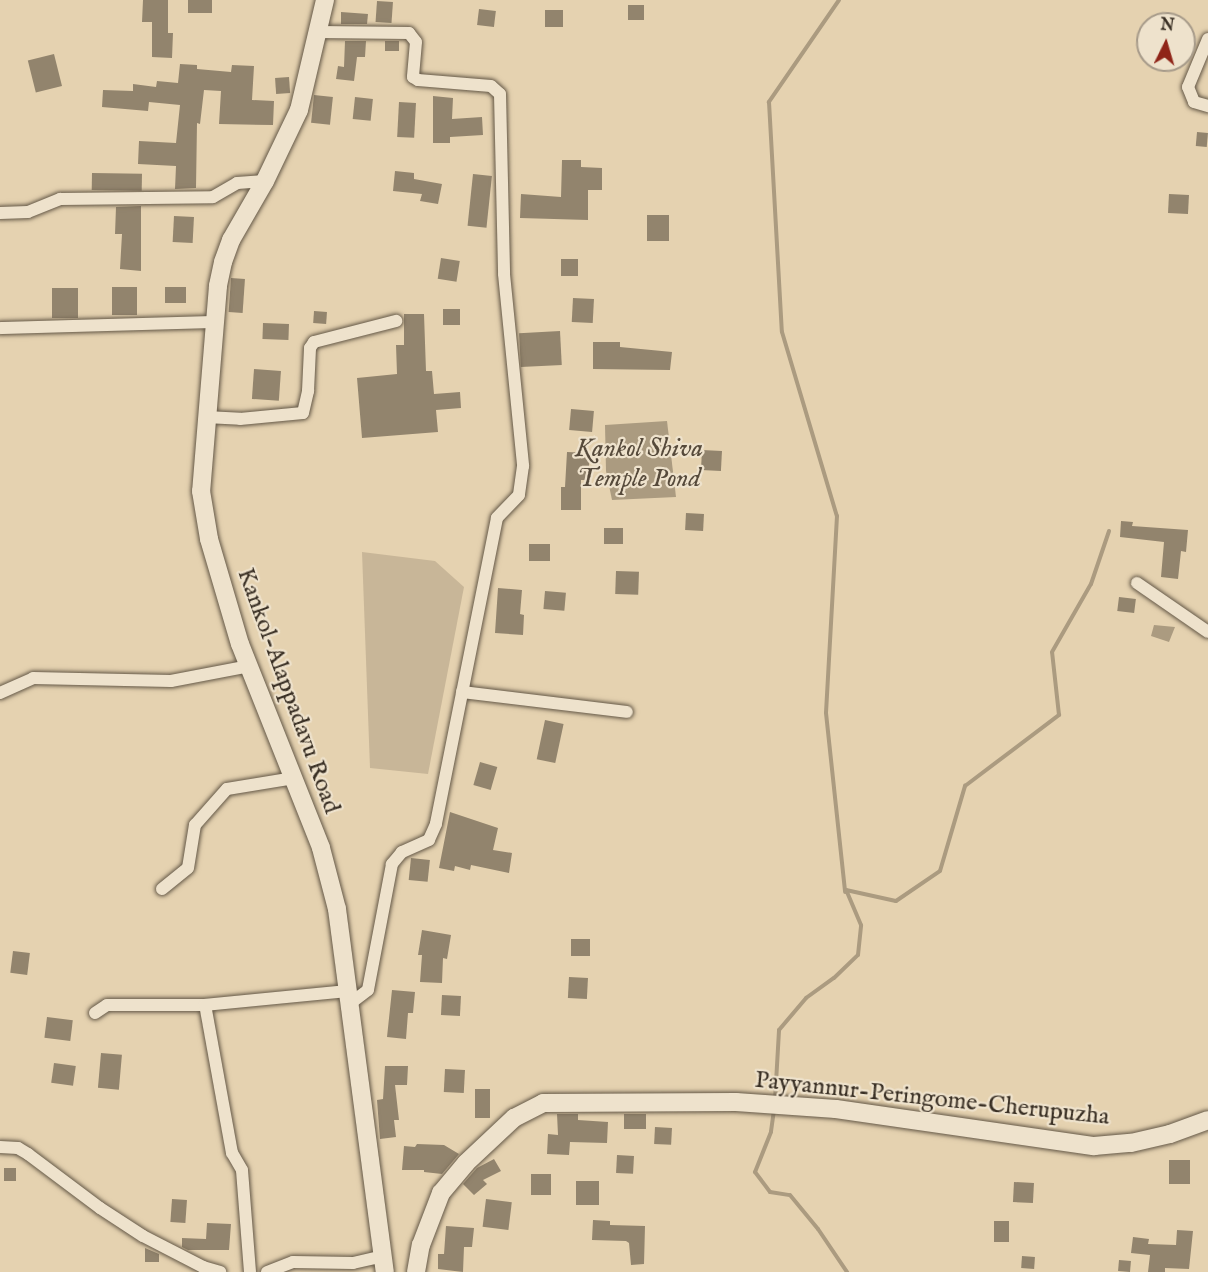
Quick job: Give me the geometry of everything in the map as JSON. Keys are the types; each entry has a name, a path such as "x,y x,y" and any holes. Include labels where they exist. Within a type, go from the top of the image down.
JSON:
{"main road":[{"name":"Kankol-Alappadavu Road","path":"325,0 299,110 265,181 231,240 223,262 218,286 201,491 209,539 250,666 321,848 338,909 385,1264"},
{"name":"Payyannur-Peringome-Cherupuzha","path":"416,1272 421,1245 441,1193 474,1156 514,1118 543,1103 736,1102 944,1123 1094,1146 1131,1143 1170,1134 1208,1120"}],"street":[{"path":"94,1013 107,1005 205,1005 350,997 368,990 392,864 402,852 429,840 436,824 497,518 519,495 523,466 504,274 500,94 491,86 418,80 413,77 416,42 410,33 319,32"},
{"path":"1208,39 1188,87 1194,102 1208,106"},
{"path":"0,213 28,212 60,199 213,197 237,183 265,181"},
{"path":"207,417 264,418 303,413 308,391 310,348 314,342 396,321"},
{"path":"0,328 215,322"},
{"path":"1137,583 1208,632"},
{"path":"0,693 33,678 171,681 250,666"},
{"path":"462,692 627,712"},
{"path":"162,890 188,868 195,825 227,789 294,778"},
{"path":"205,1005 232,1153 242,1170 250,1272"},
{"path":"0,1147 18,1148 100,1208 144,1236 203,1267 220,1272"},
{"path":"267,1272 294,1262 385,1264"}],"shaded area":[{"path":"362,552 435,561 464,587 428,774 370,768"}],"water":[{"name":"Kankol Shiva Temple Pond","path":"667,421 676,497 612,500 606,471 605,425"},
{"path":"1154,625 1175,627 1169,642 1151,636"}],"building":[{"path":"143,0 168,0 168,33 173,33 172,58 152,57 152,22 142,22"},
{"path":"188,0 212,0 212,13 188,13"},
{"path":"377,1 393,2 391,23 376,22"},
{"path":"628,5 644,5 644,20 628,20"},
{"path":"479,9 496,11 494,27 477,25"},
{"path":"545,10 563,10 563,27 545,27"},
{"path":"341,12 368,14 367,24 341,24"},
{"path":"345,41 366,41 365,57 357,57 354,81 336,79 338,66 344,67"},
{"path":"385,41 399,41 399,51 385,51"},
{"path":"54,54 62,86 36,93 28,61"},
{"path":"180,64 197,65 197,69 231,72 232,65 254,66 252,100 274,101 273,125 219,124 221,91 204,90 200,124 197,123 196,188 175,189 176,166 138,164 139,141 176,143 180,105 149,102 148,111 102,107 103,90 133,91 133,84 156,87 157,81 178,83"},
{"path":"289,77 290,93 276,94 275,78"},
{"path":"314,95 333,97 330,125 311,123"},
{"path":"433,96 453,98 452,119 482,117 483,135 450,137 450,143 433,143"},
{"path":"355,97 373,99 371,121 353,119"},
{"path":"399,102 416,103 414,138 397,137"},
{"path":"1197,132 1208,133 1207,147 1196,146"},
{"path":"562,160 581,160 581,167 602,168 602,190 588,190 588,220 520,218 521,194 561,197"},
{"path":"395,171 414,173 414,179 442,184 438,204 420,201 422,194 393,191"},
{"path":"92,173 142,174 142,191 92,190"},
{"path":"473,174 492,176 486,228 468,226"},
{"path":"1169,194 1189,195 1188,214 1168,213"},
{"path":"141,206 141,271 120,269 122,234 115,234 116,207"},
{"path":"647,215 669,215 669,241 647,241"},
{"path":"174,216 194,217 193,243 173,242"},
{"path":"441,258 460,261 456,282 438,279"},
{"path":"561,259 578,259 578,276 561,276"},
{"path":"231,278 245,279 243,313 229,312"},
{"path":"112,287 137,287 137,315 112,315"},
{"path":"165,287 186,287 186,303 165,303"},
{"path":"52,288 78,288 78,318 52,318"},
{"path":"573,298 594,299 593,323 572,322"},
{"path":"443,309 460,309 460,325 443,325"},
{"path":"314,311 327,312 326,324 313,323"},
{"path":"404,314 424,314 426,371 432,371 434,394 460,392 461,408 436,410 438,432 362,438 357,378 397,374 396,345 404,345"},
{"path":"263,323 289,324 288,340 262,339"},
{"path":"560,331 562,365 521,367 519,333"},
{"path":"593,342 620,342 620,347 672,352 670,370 593,369"},
{"path":"254,369 281,371 279,401 252,399"},
{"path":"571,409 594,411 592,432 569,430"},
{"path":"702,450 722,451 721,471 701,470"},
{"path":"567,452 590,453 588,480 581,480 581,510 561,510 561,487 565,487"},
{"path":"686,513 704,514 703,531 685,530"},
{"path":"1121,521 1133,522 1132,526 1188,530 1186,552 1181,551 1178,579 1161,577 1164,542 1120,537"},
{"path":"604,528 623,528 623,544 604,544"},
{"path":"529,544 550,544 550,561 529,561"},
{"path":"616,571 639,572 638,595 615,594"},
{"path":"498,588 522,590 520,614 524,615 523,635 495,633"},
{"path":"545,591 566,593 564,611 543,609"},
{"path":"1119,597 1136,599 1134,613 1117,611"},
{"path":"545,720 564,724 555,763 537,759"},
{"path":"480,762 497,767 491,790 473,785"},
{"path":"450,812 498,828 493,850 512,853 509,873 471,865 470,870 455,866 454,871 439,868"},
{"path":"411,858 430,860 428,882 409,880"},
{"path":"422,930 451,935 447,959 443,958 442,983 420,982 422,955 418,955"},
{"path":"571,939 590,939 590,956 571,956"},
{"path":"13,951 30,953 27,975 10,973"},
{"path":"569,977 588,978 587,999 568,998"},
{"path":"392,990 415,992 413,1013 408,1013 406,1039 387,1037"},
{"path":"442,995 461,996 460,1016 441,1015"},
{"path":"47,1017 73,1020 70,1041 44,1038"},
{"path":"101,1053 122,1055 119,1090 98,1088"},
{"path":"54,1063 76,1066 73,1086 51,1083"},
{"path":"385,1066 408,1066 407,1085 395,1085 399,1120 394,1120 396,1137 380,1139 377,1100 383,1099"},
{"path":"445,1069 465,1070 464,1093 444,1092"},
{"path":"475,1089 490,1089 490,1118 475,1118"},
{"path":"557,1114 578,1114 578,1120 608,1122 607,1143 570,1142 569,1155 547,1154 548,1134 558,1135"},
{"path":"624,1114 646,1114 646,1129 624,1129"},
{"path":"655,1127 672,1128 671,1145 654,1144"},
{"path":"417,1144 444,1145 459,1154 442,1174 424,1172 424,1170 402,1170 404,1146 415,1147"},
{"path":"617,1155 634,1156 633,1174 616,1173"},
{"path":"494,1159 501,1171 483,1180 487,1184 474,1195 463,1184 477,1168"},
{"path":"1169,1160 1190,1160 1190,1184 1169,1184"},
{"path":"4,1168 16,1168 16,1181 4,1181"},
{"path":"531,1174 551,1174 551,1195 531,1195"},
{"path":"576,1181 599,1181 599,1205 576,1205"},
{"path":"1014,1182 1034,1183 1033,1203 1013,1202"},
{"path":"172,1199 187,1200 185,1223 170,1222"},
{"path":"486,1199 512,1202 508,1230 483,1227"},
{"path":"593,1220 610,1221 610,1225 645,1226 644,1264 631,1265 629,1243 626,1241 592,1240"},
{"path":"994,1221 1009,1221 1009,1242 994,1242"},
{"path":"207,1223 231,1224 229,1250 188,1250 182,1247 182,1238 206,1239"},
{"path":"446,1226 474,1228 472,1247 464,1247 463,1272 438,1269 438,1254 444,1254"},
{"path":"1177,1230 1193,1231 1189,1269 1165,1268 1165,1272 1148,1272 1150,1255 1131,1253 1133,1237 1149,1239 1148,1244 1176,1245"},
{"path":"145,1248 159,1254 159,1262 145,1262"},
{"path":"1022,1256 1035,1257 1034,1269 1021,1268"},
{"path":"1119,1260 1131,1261 1130,1272 1118,1271"}],"waterway":[{"path":"839,0 769,102 782,332 837,516 826,713 845,892"},
{"path":"846,890 896,901 940,871 965,786 1059,715 1052,652 1091,584 1109,531"},
{"path":"775,1100 779,1030 806,998 834,978 858,955 861,925 846,890"},
{"path":"774,1110 771,1132 755,1172 770,1192 790,1195 818,1229 847,1272"}]}
